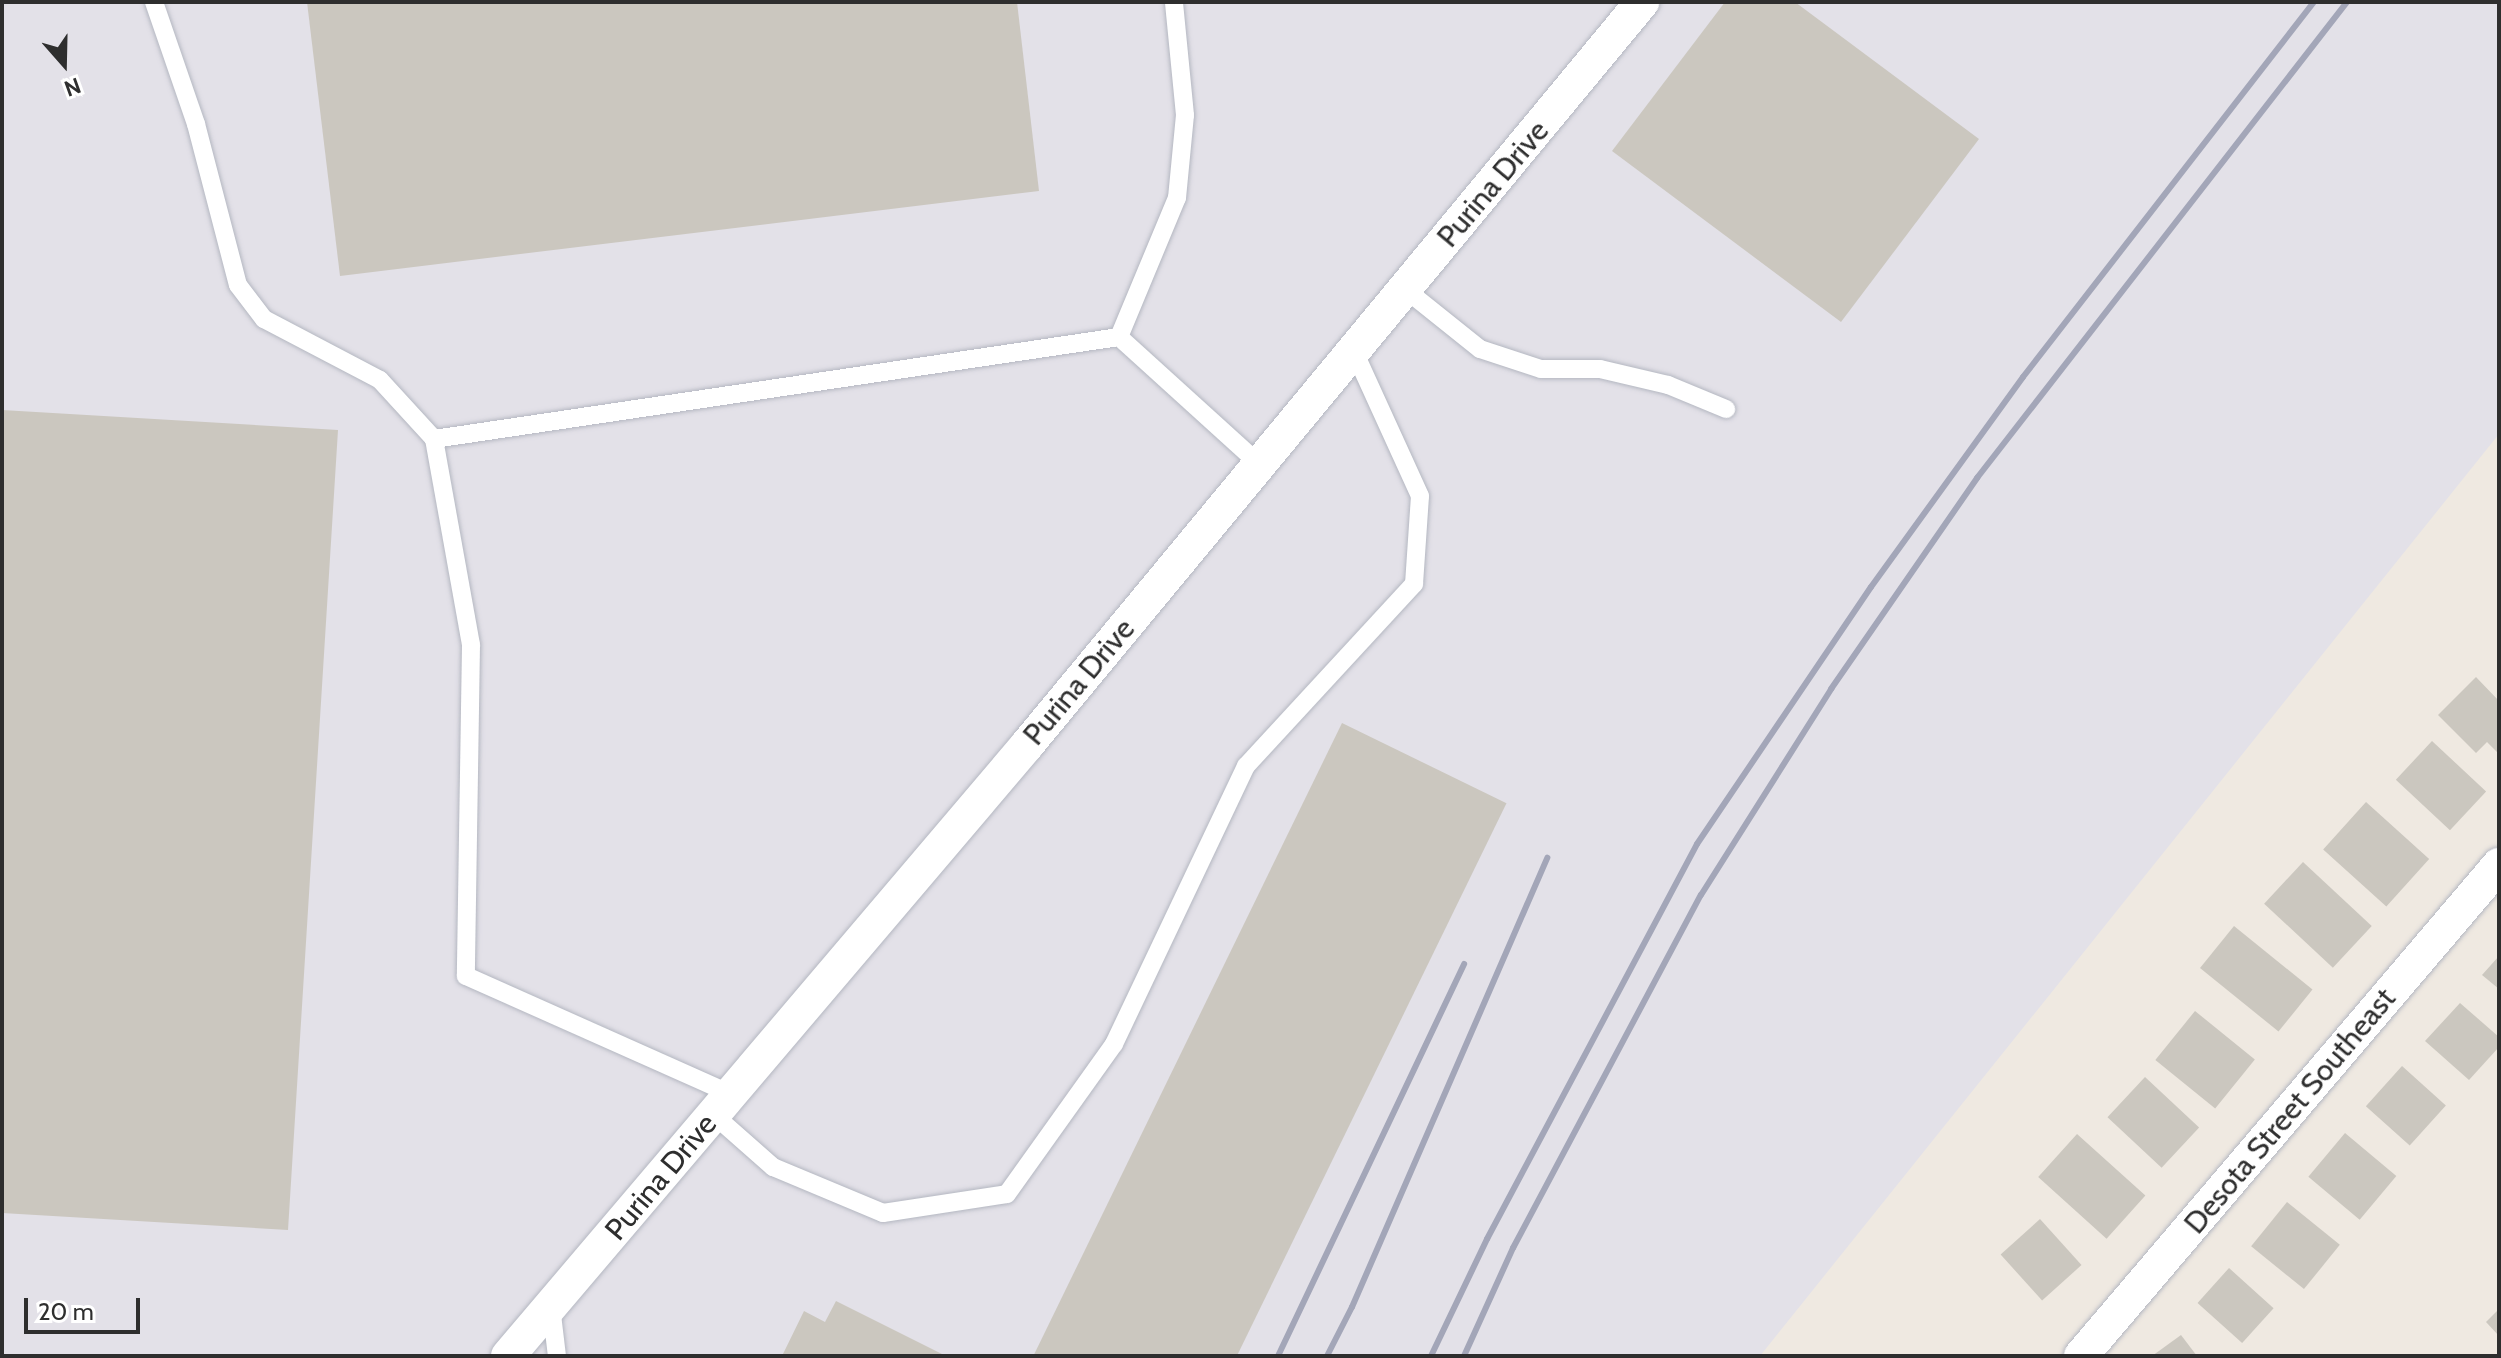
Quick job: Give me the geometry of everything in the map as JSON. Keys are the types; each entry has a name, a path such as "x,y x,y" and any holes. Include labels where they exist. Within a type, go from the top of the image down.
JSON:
{"street":[{"name":"Purina Drive","path":"508,1356 1260,465 1642,2"},
{"name":"Desota Street Southeast","path":"2081,1356 2499,865"}],"lane":[{"path":"154,2 196,124 238,285 264,319 380,380 434,439 471,645 466,976 722,1104 773,1167 883,1213 1007,1194 1114,1044 1246,766 1414,584 1420,496 1354,351"},
{"path":"1119,337 1177,198 1185,115 1174,2"},
{"path":"1405,289 1480,349 1541,369 1600,369 1668,385 1726,409"},
{"path":"434,439 1119,337"},
{"path":"1119,337 1260,465"},
{"path":"551,1306 557,1356"}],"shaded area":[{"path":"2,2 2499,2 2499,434 1760,1356 2,1356"}],"building":[{"path":"307,2 1017,2 1039,191 340,276"},
{"path":"1725,2 1795,2 1979,139 1841,322 1612,151"},
{"path":"2,410 338,430 288,1230 2,1213"},
{"path":"2476,677 2499,701 2499,754 2487,742 2476,753 2438,715"},
{"path":"1342,723 1506,803 1237,1356 1033,1356"},
{"path":"2432,741 2486,791 2450,830 2396,780"},
{"path":"2366,802 2429,859 2386,906 2323,850"},
{"path":"2303,862 2372,926 2333,968 2264,904"},
{"path":"2234,926 2312,990 2279,1032 2200,968"},
{"path":"2499,956 2499,989 2482,975"},
{"path":"2460,1003 2499,1037 2499,1047 2469,1080 2425,1041"},
{"path":"2195,1011 2255,1059 2215,1108 2155,1060"},
{"path":"2402,1066 2446,1105 2410,1146 2366,1106"},
{"path":"2145,1077 2199,1127 2162,1168 2107,1117"},
{"path":"2345,1133 2396,1176 2360,1220 2308,1177"},
{"path":"2077,1134 2145,1196 2107,1239 2038,1177"},
{"path":"2287,1202 2340,1245 2304,1289 2251,1246"},
{"path":"2040,1219 2081,1265 2042,1301 2001,1254"},
{"path":"2229,1268 2274,1308 2242,1343 2198,1303"},
{"path":"836,1301 946,1356 782,1356 804,1311 825,1322"},
{"path":"2499,1309 2499,1336 2486,1322"},
{"path":"2181,1335 2197,1356 2152,1356"}],"railway":[{"path":"1431,1356 1487,1239 1697,844 1871,587 2023,377 2314,2"},
{"path":"1464,1356 1513,1248 1701,895 1831,689 1977,478 2347,2"},
{"path":"1327,1356 1352,1307 1547,858"},
{"path":"1278,1356 1464,964"}]}
